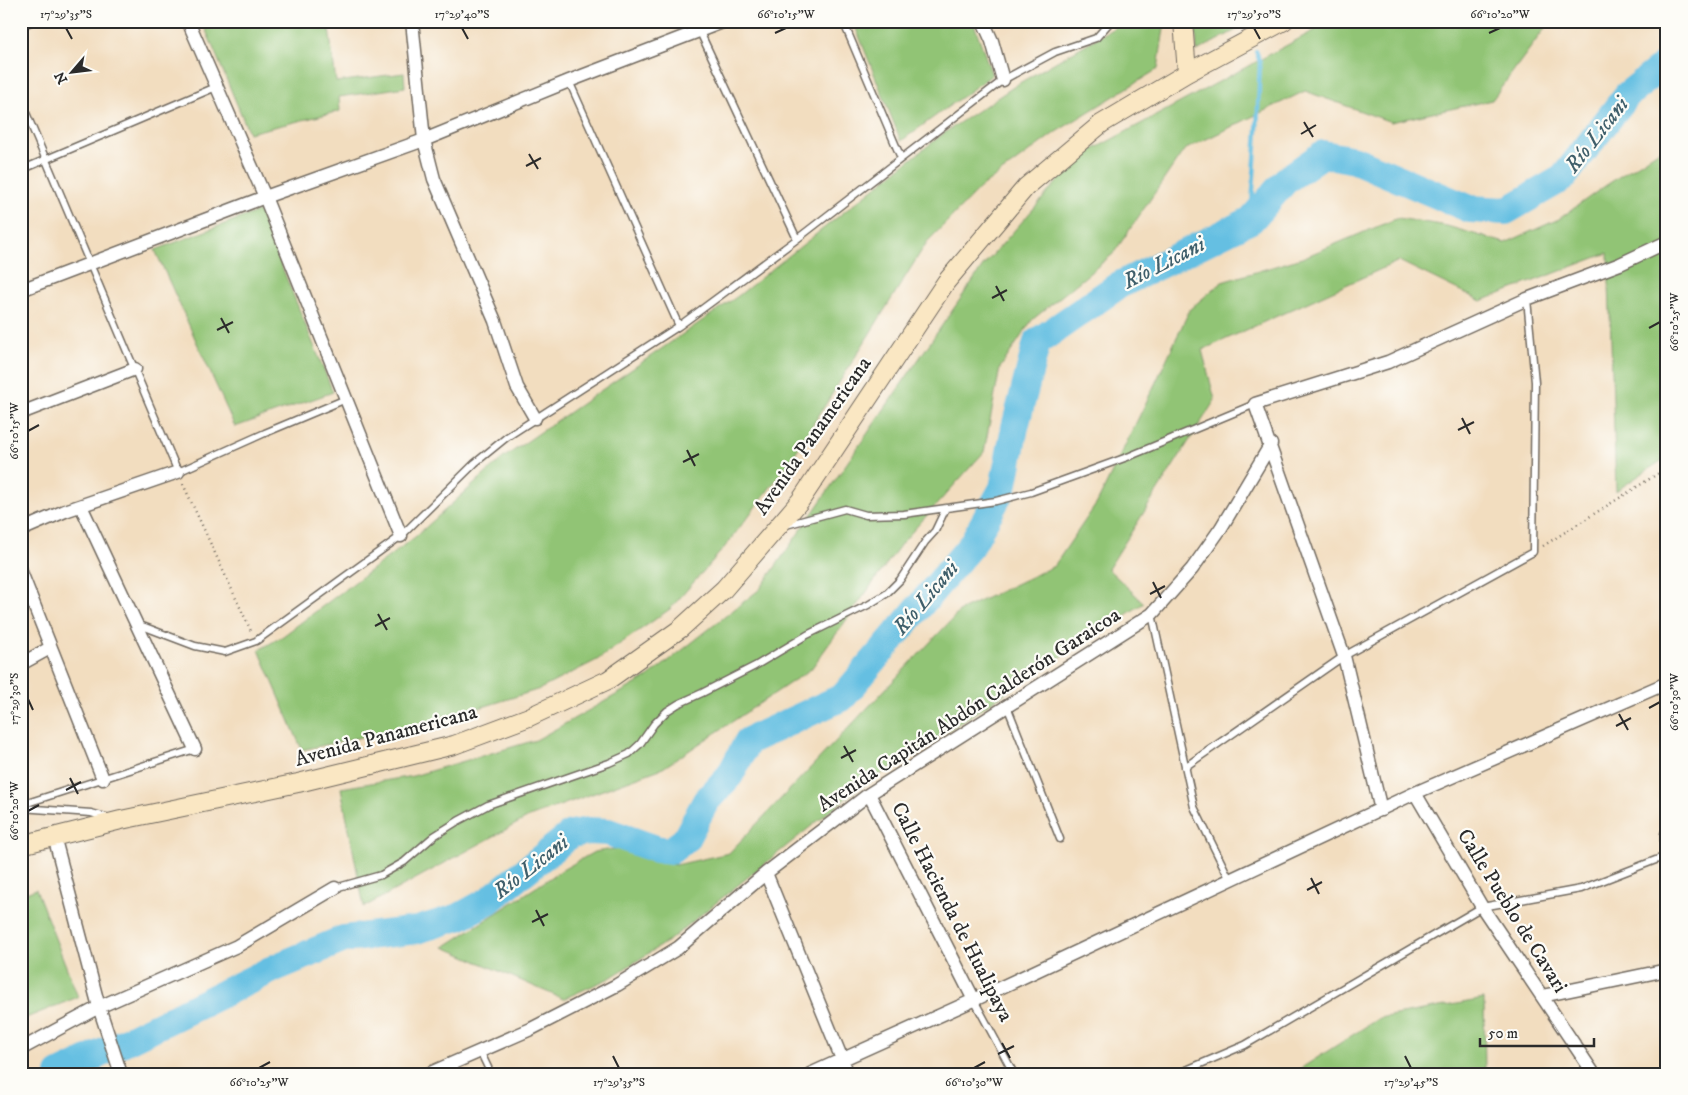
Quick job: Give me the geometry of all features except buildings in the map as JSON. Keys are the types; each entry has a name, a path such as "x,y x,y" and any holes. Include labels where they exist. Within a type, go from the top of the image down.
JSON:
{"main road":[{"path":"1183,21 1187,73"},
{"name":"Avenida Panamericana","path":"21,845 121,820 298,783 454,745 529,717 608,680 680,629 724,589 800,501 946,282 1026,187 1101,124 1187,73 1284,21"}],"street":[{"path":"188,21 265,197 401,536"},
{"path":"412,21 424,140 434,179 495,321 517,387 535,418"},
{"path":"21,290 265,197 424,140 698,26 725,21"},
{"path":"983,21 992,41 1003,80"},
{"path":"1381,810 1344,656 1271,444 1255,404 1388,362 1528,299 1620,264 1667,242"},
{"path":"21,413 135,369"},
{"name":"Avenida Capitán Abdón Calderón Garaicoa","path":"428,1074 531,1029 617,984 678,948 766,873 869,794 1152,614 1192,569 1221,528 1271,444"},
{"path":"21,530 178,472"},
{"path":"82,506 195,749"},
{"path":"21,572 103,779"},
{"path":"21,664 50,648"},
{"path":"810,1074 974,1000 1415,793 1667,683"},
{"name":"Calle Pueblo de Cavari","path":"1415,793 1482,907 1594,1074"},
{"name":"Calle Hacienda de Hualipaya","path":"869,794 974,1000"},
{"path":"1666,857 1667,834"},
{"path":"54,836 99,1007 120,1074"},
{"path":"766,873 848,1074"},
{"path":"21,1049 99,1007 237,946 335,888"},
{"path":"1542,996 1667,970"}],"lane":[{"path":"21,26 33,21"},
{"path":"843,21 901,158"},
{"path":"136,623 195,646 225,652 256,641 401,536 475,463 506,438 680,326 797,239 1003,80 1056,52 1096,38 1111,21"},
{"path":"698,26 797,239"},
{"path":"569,81 680,326"},
{"path":"21,170 216,87"},
{"path":"21,101 178,472 257,436 346,399"},
{"path":"1185,767 1344,656 1533,552 1535,382 1528,299"},
{"path":"777,527 845,509 866,515 904,514 985,503 1031,492 1130,456 1255,404"},
{"path":"335,888 381,875 404,862 434,836 488,805 609,763 629,754 640,744 654,724 667,711 678,704 755,666 807,635 868,606 886,594 900,580 925,542 935,532 946,508"},
{"path":"1152,614 1194,807 1230,880"},
{"path":"1007,706 1060,839"},
{"path":"21,806 195,749"},
{"path":"21,806 91,813 121,820"},
{"path":"1178,1074 1245,1045 1482,907 1581,889 1666,857"},
{"name":"Calle Hacienda de Hualipaya","path":"974,1000 1014,1074"},
{"path":"480,1051 491,1074"}],"path":[{"path":"1533,552 1667,468"},
{"path":"178,472 256,641"}],"green space":[{"path":"202,21 328,21 336,82 404,73 405,87 339,97 340,111 249,133"},
{"path":"853,21 973,21 992,75 901,141"},
{"path":"1126,21 1165,21 1158,69 1056,132 980,188 927,242 789,463 724,548 670,609 597,660 540,689 444,719 302,750 259,650 283,636 415,537 503,458 738,296 944,133 1021,82"},
{"path":"1195,21 1253,21 1197,51"},
{"path":"1332,21 1551,21 1492,100 1391,122 1305,91 1184,150 1113,254 1032,320 1000,368 984,452 901,544 811,669 663,768 529,817 364,907 341,788 413,776 536,740 648,677 760,589 983,266 1079,157"},
{"path":"1667,145 1667,457 1616,491 1608,253 1481,301 1399,261 1202,350 1215,400 1108,569 1144,603 855,791 671,939 610,978 563,999 444,947 564,869 594,852 620,848 676,865 729,853 961,610 1054,566 1097,503 1190,309 1222,282 1302,258 1398,218 1447,226 1505,243 1559,219"},
{"path":"259,211 333,392 235,427 155,250"},
{"path":"36,889 78,997 21,1020 21,895"},
{"path":"1484,999 1485,1074 1292,1074 1379,1018"}],"waterway":[{"path":"1248,21 1249,25"},
{"path":"1251,220 1260,62 1256,51"},
{"name":"Río Licani","path":"59,1074 277,967 344,939 417,930 459,917 488,901 571,834 589,831 608,832 656,849 670,851 685,840 706,801 730,775 748,741 843,697 972,544 1003,488 1015,427 1037,342 1119,285 1251,220 1286,180 1323,154 1355,160 1470,209 1506,211 1563,178 1627,95 1667,63"}]}
